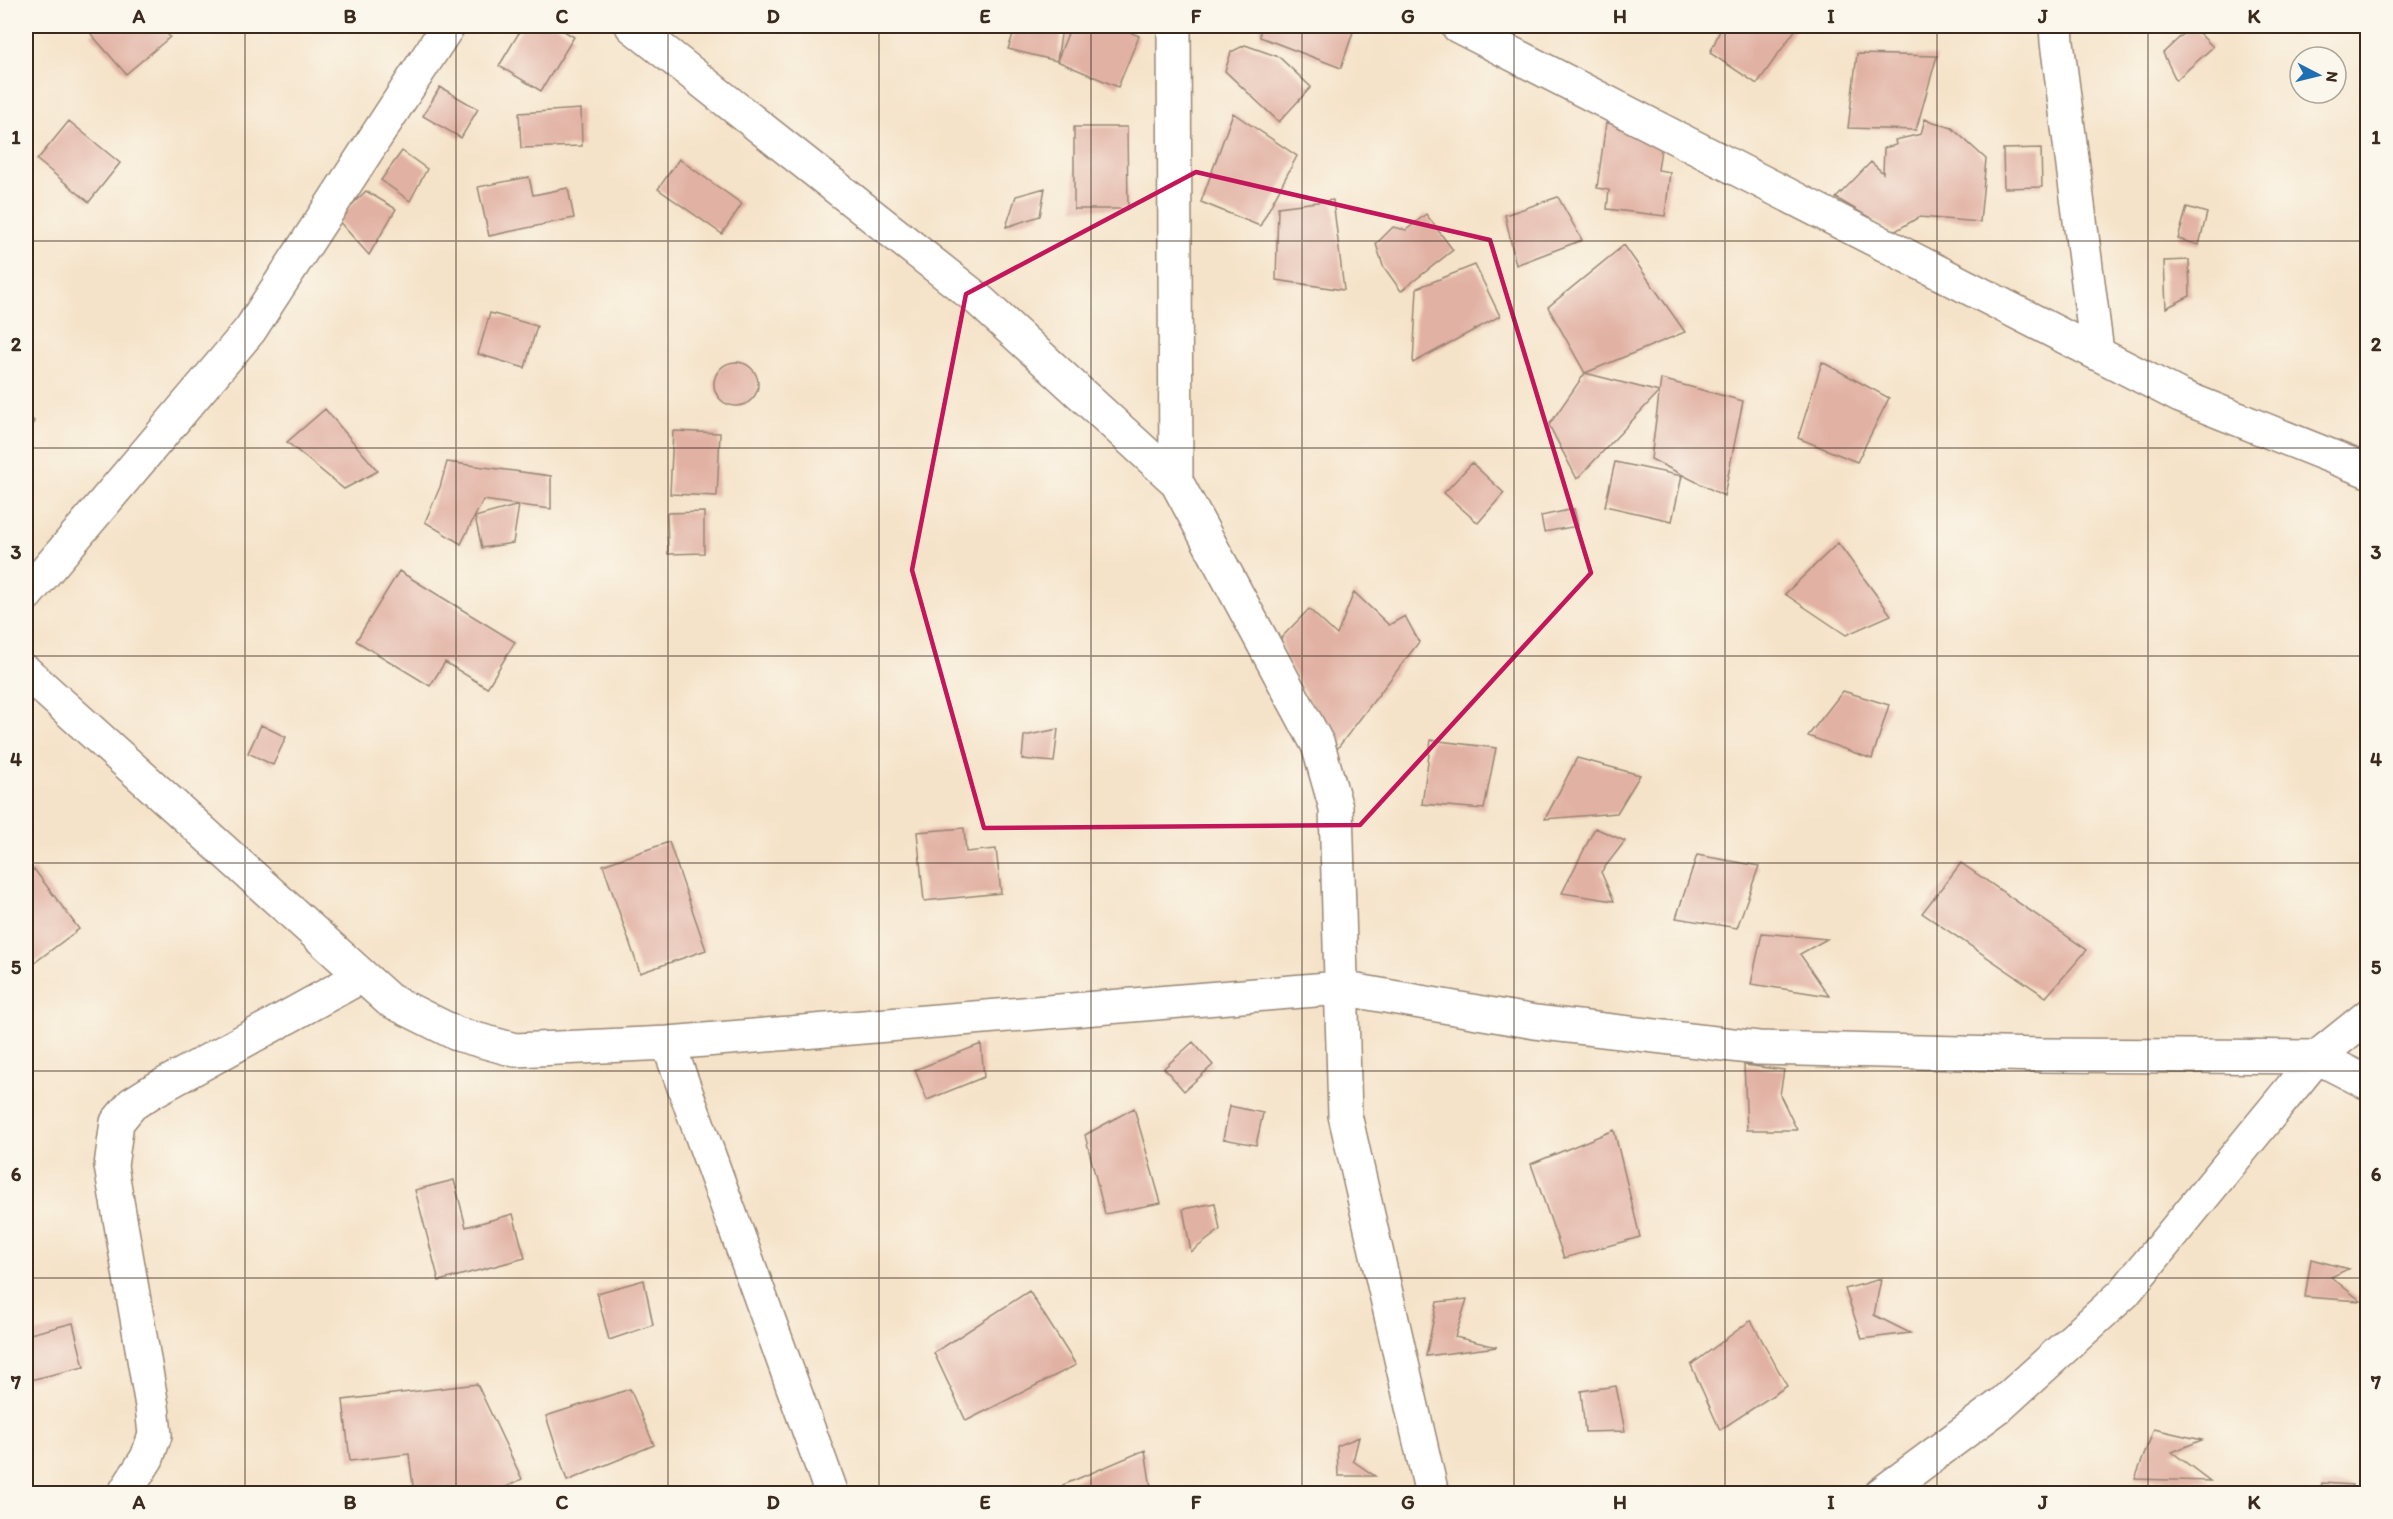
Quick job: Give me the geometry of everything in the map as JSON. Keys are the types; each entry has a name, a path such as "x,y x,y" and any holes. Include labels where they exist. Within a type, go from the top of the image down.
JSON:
{"street":[{"path":"26,595 250,330 448,26"},
{"path":"632,26 980,301 1176,481 1318,745 1336,808 1345,1115 1432,1494"},
{"path":"1174,26 1176,481"},
{"path":"1458,26 2180,396 2367,471"},
{"path":"2056,26 2056,42 2097,352"},
{"path":"26,672 389,1000 457,1034 515,1050 668,1043 1340,988 1535,1022 1758,1048 2031,1055 2317,1057 2367,1083"},
{"path":"124,1494 147,1458 154,1435 152,1406 111,1166 117,1122 132,1104 151,1092 362,976"},
{"path":"1881,1494 2002,1404 2124,1293 2317,1057 2367,1016"},
{"path":"668,1043 832,1494"}],"highlighted area":[{"path":"1196,172 1490,240 1591,573 1360,825 984,828 912,570 966,294"}],"building":[{"path":"100,26 160,26 170,37 126,74 91,34"},
{"path":"523,26 556,26 574,37 541,91 499,66"},
{"path":"1016,26 1062,28 1057,61 1008,49"},
{"path":"1071,26 1115,26 1139,36 1118,87 1057,61"},
{"path":"1260,26 1355,26 1341,68 1260,37"},
{"path":"1722,26 1798,26 1757,84 1710,53"},
{"path":"2192,26 2213,47 2176,80 2163,53"},
{"path":"1245,45 1279,57 1311,87 1279,122 1225,71 1231,52"},
{"path":"1857,54 1937,56 1916,130 1848,128"},
{"path":"440,87 478,109 461,138 423,116"},
{"path":"581,109 582,146 521,148 519,113"},
{"path":"1233,113 1297,156 1260,226 1201,202"},
{"path":"1925,119 1952,128 1986,159 1980,222 1919,217 1894,232 1836,198 1871,162 1883,173 1884,148 1896,145 1895,140 1921,134"},
{"path":"69,121 120,163 89,202 37,160"},
{"path":"1606,123 1637,127 1651,133 1661,149 1658,170 1670,172 1665,216 1607,209 1609,190 1597,188"},
{"path":"1074,127 1127,127 1128,209 1074,209"},
{"path":"2041,148 2042,187 2004,188 2003,149"},
{"path":"402,151 427,169 410,201 381,180"},
{"path":"679,159 742,204 722,234 658,189"},
{"path":"529,177 533,195 568,188 574,218 489,236 478,187"},
{"path":"1045,188 1040,216 1006,227 1016,196"},
{"path":"366,191 396,209 369,255 337,219"},
{"path":"1558,197 1582,240 1516,265 1505,215"},
{"path":"1333,200 1344,290 1276,280 1278,207"},
{"path":"2187,207 2207,213 2199,245 2178,239"},
{"path":"1426,214 1453,250 1401,291 1383,266 1376,244 1393,227 1406,230"},
{"path":"1624,245 1685,332 1585,373 1548,307"},
{"path":"2189,260 2190,296 2166,308 2164,261"},
{"path":"1475,265 1500,316 1413,363 1417,288"},
{"path":"490,313 537,326 525,368 478,354"},
{"path":"736,362 745,363 752,368 757,375 757,393 752,400 745,405 736,406 727,405 720,400 715,393 714,384 715,375 720,368 727,363"},
{"path":"1822,362 1889,398 1857,462 1798,438"},
{"path":"1585,373 1659,392 1577,479 1549,425"},
{"path":"1661,379 1743,401 1724,496 1651,459"},
{"path":"325,409 378,471 344,489 287,442"},
{"path":"26,414 34,421 26,444"},
{"path":"673,431 720,433 717,496 670,494"},
{"path":"447,462 551,476 551,509 483,500 461,544 425,522 440,487"},
{"path":"1615,462 1682,476 1672,521 1605,506"},
{"path":"1472,463 1504,493 1478,523 1444,493"},
{"path":"519,505 513,543 482,548 475,517"},
{"path":"1574,509 1578,526 1544,532 1541,516"},
{"path":"704,512 704,553 668,554 667,513"},
{"path":"1838,543 1891,615 1846,635 1785,594"},
{"path":"399,571 515,642 487,688 445,662 430,686 356,641"},
{"path":"1354,592 1389,625 1405,616 1419,642 1337,749 1285,657 1281,638 1309,609 1337,635"},
{"path":"1843,691 1889,705 1872,759 1808,736"},
{"path":"261,725 286,737 273,765 248,753"},
{"path":"1058,729 1054,762 1022,759 1024,736"},
{"path":"1431,740 1496,748 1484,809 1422,804"},
{"path":"1577,758 1640,775 1617,813 1545,819"},
{"path":"964,828 966,852 996,849 1001,893 924,901 917,832"},
{"path":"1595,828 1625,841 1601,872 1614,901 1562,893"},
{"path":"669,842 706,950 640,973 603,865"},
{"path":"1697,855 1759,866 1737,928 1676,918"},
{"path":"1961,863 2087,950 2046,997 1922,913"},
{"path":"34,869 79,929 26,969 26,876"},
{"path":"1762,933 1827,939 1800,954 1829,996 1751,984"},
{"path":"1193,1042 1213,1065 1184,1091 1164,1068"},
{"path":"981,1044 984,1077 927,1100 915,1070"},
{"path":"1744,1065 1784,1070 1780,1095 1797,1130 1747,1130"},
{"path":"1230,1106 1263,1113 1256,1145 1223,1139"},
{"path":"1134,1108 1161,1203 1105,1214 1085,1135"},
{"path":"1614,1130 1640,1237 1564,1258 1531,1164"},
{"path":"454,1180 466,1227 513,1214 525,1258 439,1281 415,1190"},
{"path":"1215,1203 1220,1230 1191,1252 1183,1209"},
{"path":"2311,1259 2348,1269 2331,1277 2361,1301 2305,1297"},
{"path":"1881,1279 1874,1315 1910,1333 1862,1339 1845,1289"},
{"path":"644,1280 653,1325 609,1340 597,1293"},
{"path":"1029,1291 1076,1365 966,1421 934,1353"},
{"path":"1467,1299 1455,1337 1497,1347 1426,1356 1437,1302"},
{"path":"1751,1320 1787,1386 1720,1430 1691,1365"},
{"path":"73,1323 84,1367 26,1381 26,1335"},
{"path":"477,1384 522,1479 492,1494 414,1494 409,1454 350,1461 343,1400"},
{"path":"1616,1386 1625,1431 1585,1432 1581,1391"},
{"path":"630,1389 654,1445 567,1481 546,1416"},
{"path":"2154,1429 2202,1440 2172,1452 2210,1481 2135,1479"},
{"path":"1359,1437 1353,1461 1375,1476 1338,1476 1337,1446"},
{"path":"1145,1450 1152,1494 1066,1494 1063,1485"},
{"path":"2322,1483 2352,1485 2347,1494 2320,1494"}]}
